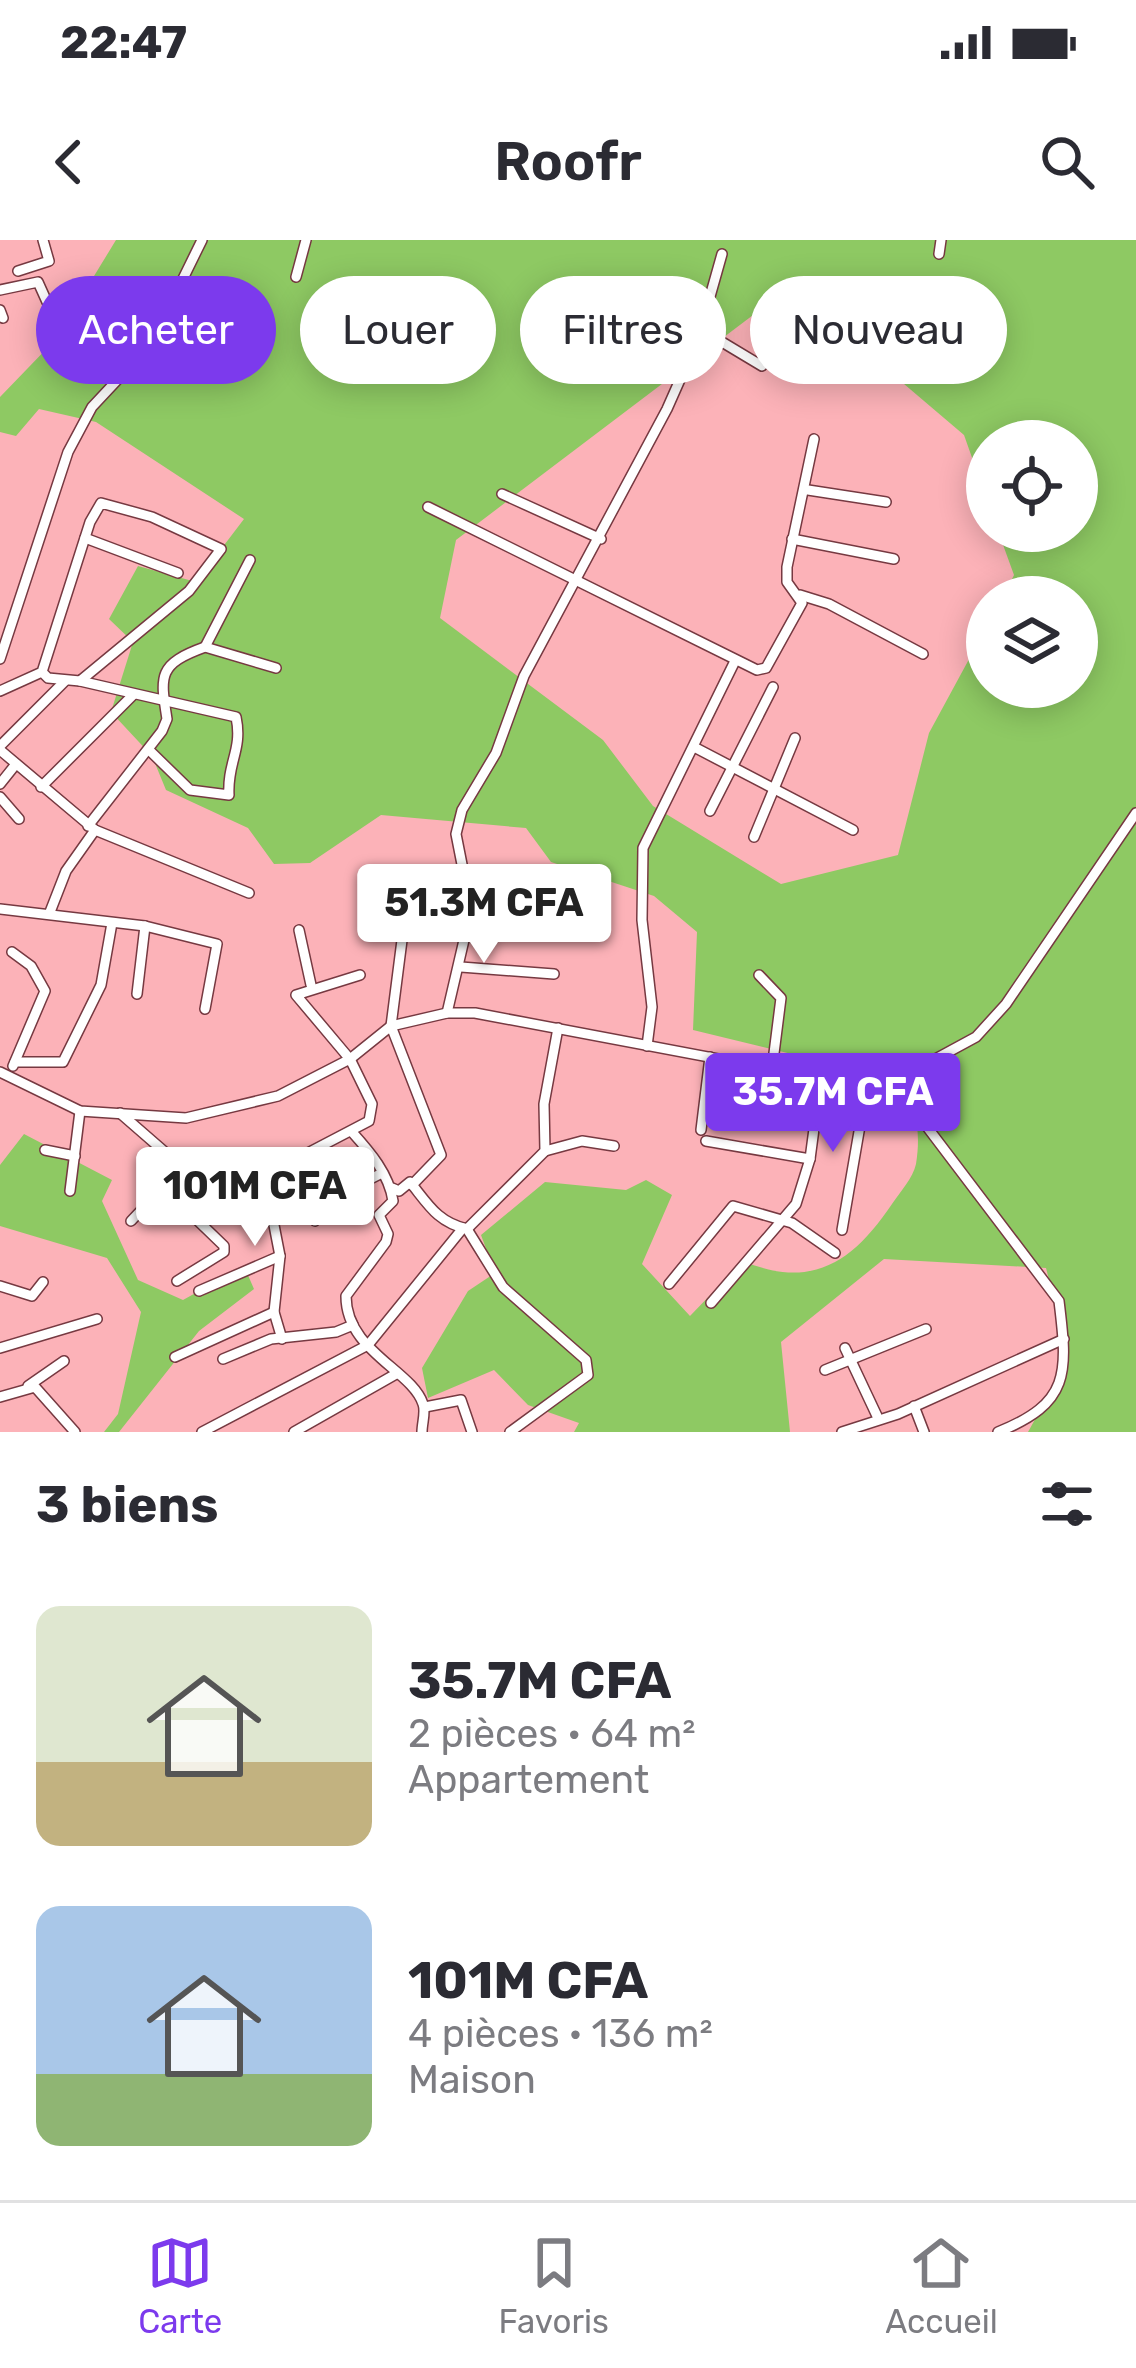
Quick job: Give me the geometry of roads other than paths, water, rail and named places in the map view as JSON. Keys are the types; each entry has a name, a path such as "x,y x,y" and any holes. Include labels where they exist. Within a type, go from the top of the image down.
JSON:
{"street":[{"path":"18,271 49,261 43,240"},
{"path":"0,659 68,452 92,407 151,344 202,240"},
{"path":"296,277 306,240"},
{"path":"939,254 941,240"},
{"path":"716,276 722,254"},
{"path":"0,290 36,282"},
{"path":"447,1013 471,910 457,834 462,810 496,753 524,676 580,580 676,384"},
{"path":"428,507 736,661 766,668 802,603 787,582 814,439"},
{"path":"808,490 886,502"},
{"path":"502,494 601,539"},
{"path":"42,672 85,538 97,508 105,501 221,549 184,595 80,681"},
{"path":"85,538 178,574"},
{"path":"792,539 894,559"},
{"path":"205,647 250,560"},
{"path":"800,596 829,604 923,654"},
{"path":"50,912 105,797 149,750 167,719 160,698 164,673 172,661 205,647 276,668"},
{"path":"646,1046 652,1007 642,920 643,848 736,661"},
{"path":"0,691 42,672 65,681 160,698 236,717 242,746 233,757 229,795 190,790 149,750"},
{"path":"65,681 0,748 92,828 249,892"},
{"path":"710,811 773,687"},
{"path":"40,787 134,695"},
{"path":"754,837 795,739"},
{"path":"694,747 773,793 853,830"},
{"path":"0,784 16,764"},
{"path":"0,797 20,819"},
{"path":"12,952 31,966 45,992 15,1062 4,1074 80,1111 186,1118 246,1108 349,1059 391,1026 447,1013 557,1028 772,1069 892,1082 976,1036 991,1020 1136,814"},
{"path":"392,1188 399,1191 412,1185 441,1155 391,1026 411,870"},
{"path":"0,909 145,926 217,944 205,1009"},
{"path":"471,910 560,917"},
{"path":"15,1062 62,1062 101,985 112,922"},
{"path":"137,994 145,926"},
{"path":"299,930 311,986"},
{"path":"461,968 554,974"},
{"path":"117,1111 182,1168 214,1184 281,1167 352,1132 369,1121 372,1104 349,1059 296,998 311,986 360,975"},
{"path":"759,975 781,998 772,1069"},
{"path":"545,1151 544,1104 557,1028"},
{"path":"710,1057 704,1136 811,1159"},
{"path":"711,1303 784,1222 811,1159 820,1076"},
{"path":"842,1230 861,1120 862,1082"},
{"path":"892,1082 1059,1301 1064,1339 1059,1386 1049,1405 998,1432"},
{"path":"70,1191 80,1111"},
{"path":"352,1132 392,1188 393,1201 379,1215 388,1234 386,1242 346,1296 353,1325 425,1407 422,1432"},
{"path":"202,1432 368,1345 465,1228 517,1185 545,1151 582,1142 614,1146"},
{"path":"45,1150 75,1156"},
{"path":"281,1167 268,1189 280,1256 274,1312 282,1339"},
{"path":"131,1221 182,1168"},
{"path":"315,1221 331,1199 382,1173"},
{"path":"412,1185 435,1216 465,1228 503,1287 586,1360 588,1375 510,1432"},
{"path":"163,1187 224,1246 224,1252 177,1281"},
{"path":"669,1284 733,1206 784,1222 835,1253"},
{"path":"199,1291 280,1256"},
{"path":"0,1286 32,1296 43,1282"},
{"path":"175,1358 274,1312"},
{"path":"0,1348 97,1319"},
{"path":"224,1359 282,1339 353,1325"},
{"path":"825,1370 926,1329"},
{"path":"842,1432 914,1406 1064,1339"},
{"path":"845,1348 877,1416"},
{"path":"0,1397 28,1386 64,1361"},
{"path":"294,1432 396,1374"},
{"path":"28,1386 72,1428"},
{"path":"425,1407 461,1400 472,1432"},
{"path":"914,1406 925,1432"},
{"path":"55,1432 72,1428"}]}
